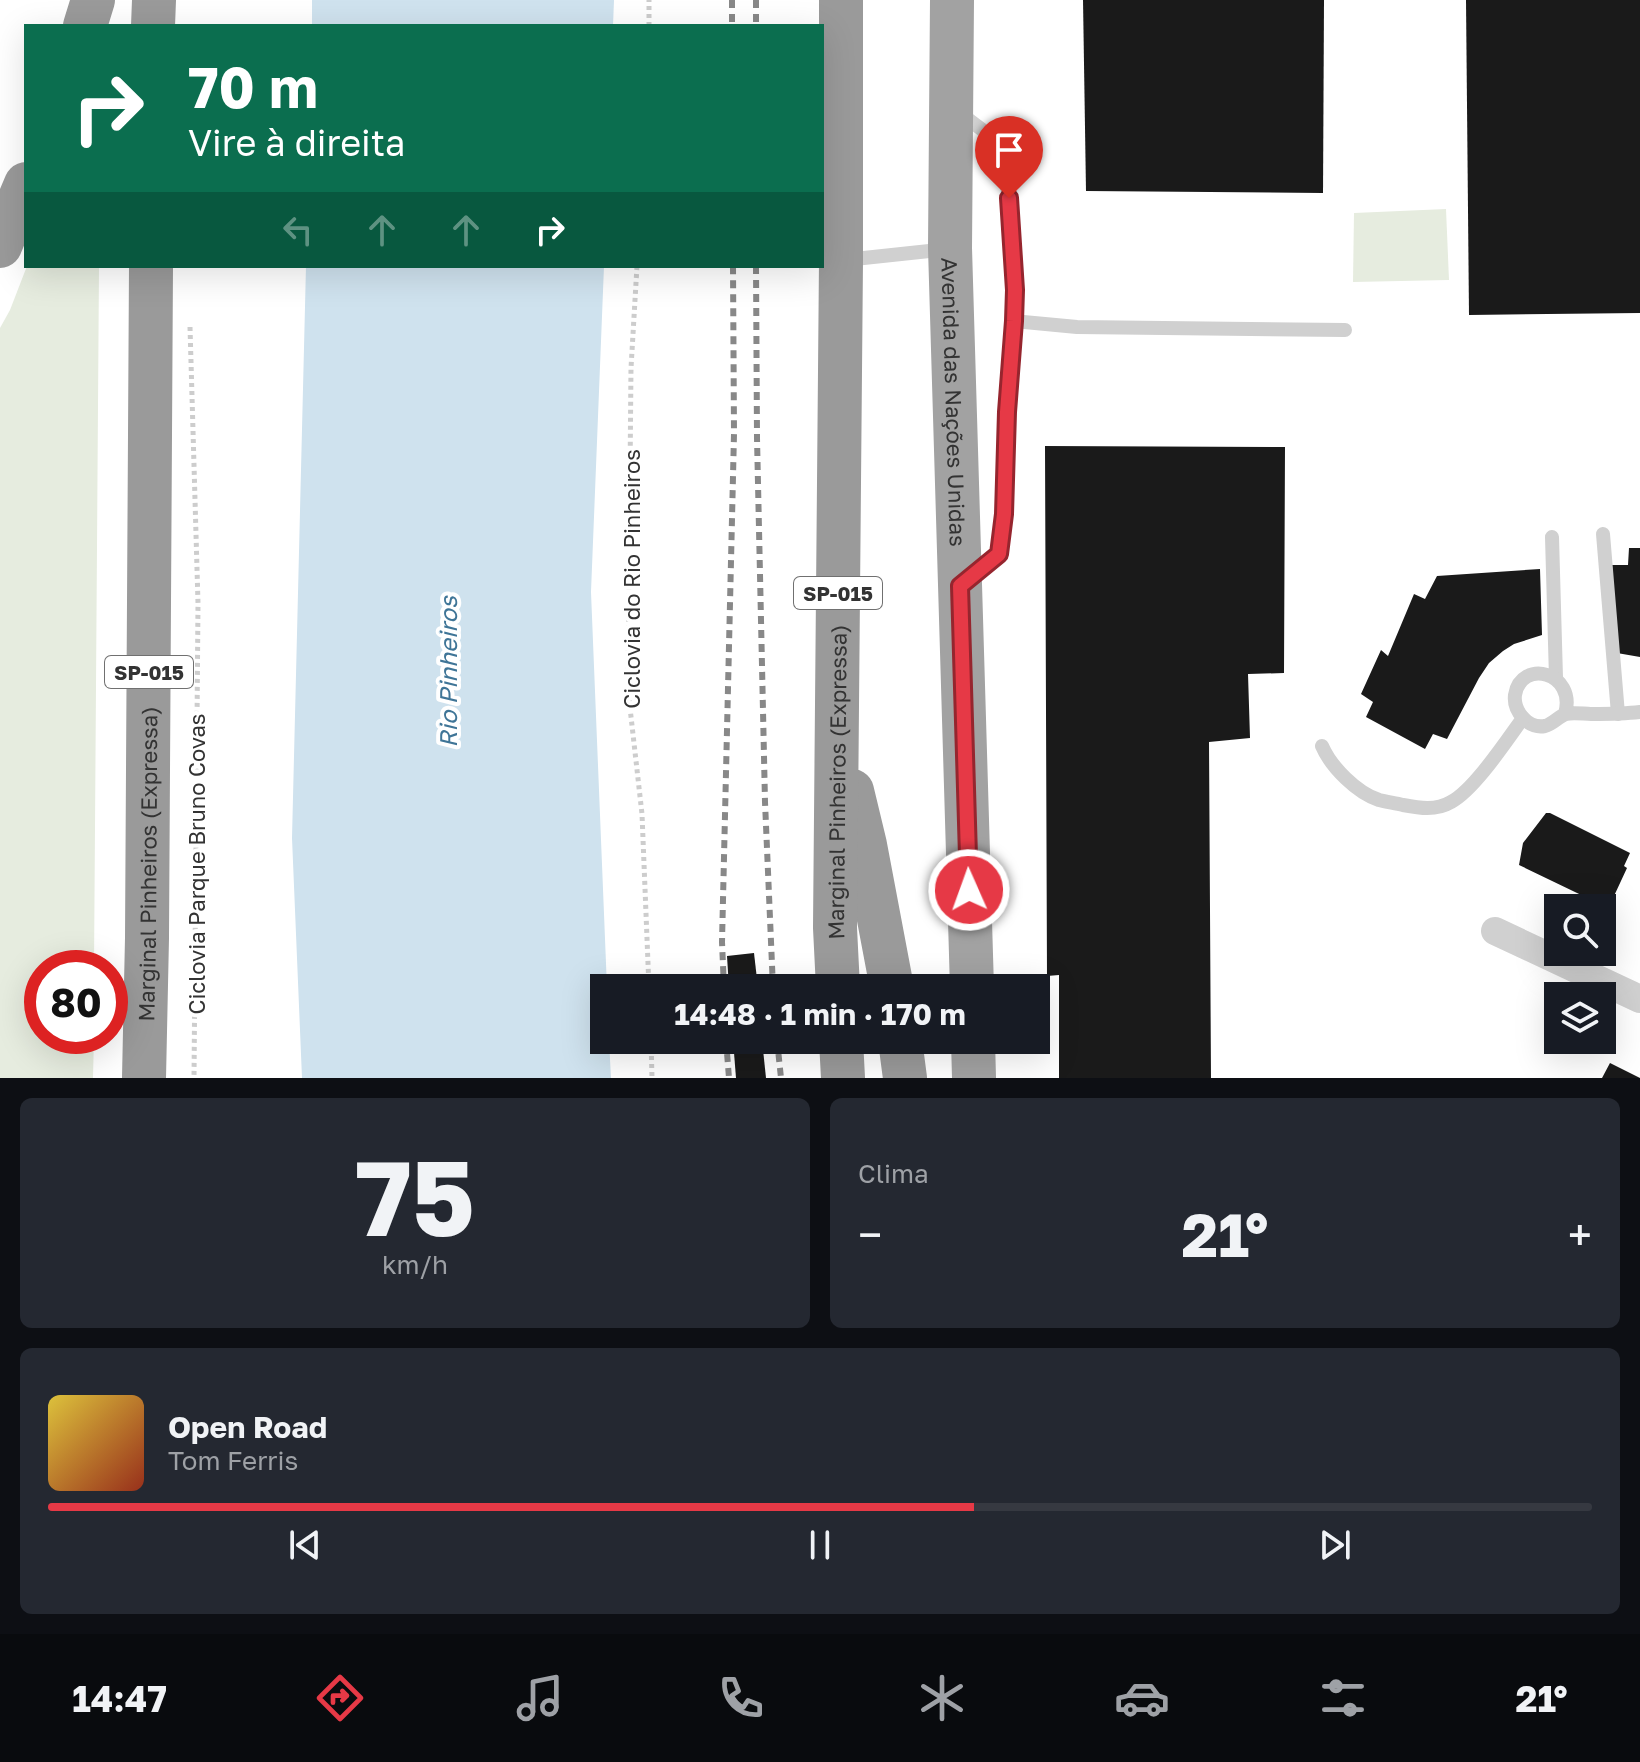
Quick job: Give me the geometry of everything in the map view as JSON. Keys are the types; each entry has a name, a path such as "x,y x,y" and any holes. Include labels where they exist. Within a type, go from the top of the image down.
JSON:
{"highway":[{"path":"86,24 93,0"},
{"path":"153,24 154,0"},
{"name":"Marginal Pinheiros (Expressa)","path":"837,974 835,928 841,0"},
{"path":"840,95 852,0"},
{"name":"Avenida das Nações Unidas","path":"935,0 950,106"},
{"name":"Avenida das Nações Unidas","path":"952,0 950,248 972,974"},
{"path":"0,246 24,189"},
{"name":"Marginal Pinheiros (Expressa)","path":"144,1078 151,268"},
{"path":"836,727 865,845 889,974"},
{"path":"842,1054 843,1078"},
{"path":"902,1054 905,1078"},
{"path":"973,1054 974,1078"}],"street":[{"path":"1495,931 1640,999"}],"lane":[{"path":"950,106 989,135 1005,175 1015,290 1004,514 999,554 960,586"},
{"path":"841,260 950,248"},
{"path":"1014,321 1077,327 1345,330"},
{"path":"1603,534 1618,714"},
{"path":"1552,537 1556,678"},
{"path":"1546,673 1556,678 1565,690 1565,714 1544,726 1533,725 1517,709 1515,698 1518,687 1524,679 1535,674 1546,673"},
{"path":"1565,714 1640,712"},
{"path":"1322,746 1339,772 1377,799 1420,809 1439,807 1453,801 1481,775 1523,718"}],"path":[{"path":"649,0 649,24"},
{"name":"Ciclovia do Rio Pinheiros","path":"637,268 631,368 628,690 642,814 648,974"},
{"name":"Ciclovia Parque Bruno Covas","path":"190,327 198,603 194,1078"},
{"path":"651,1054 652,1078"}],"shaded area":[{"path":"1446,209 1449,280 1353,282 1354,213"},
{"path":"26,268 99,268 94,950 24,950 24,1054 94,1054 93,1078 0,1078 0,328"}],"water":[{"path":"312,0 614,0 613,24 312,24"},
{"name":"Rio Pinheiros","path":"306,268 604,268 591,592 606,974 590,974 590,1054 610,1054 611,1078 302,1078 292,838"}],"building":[{"path":"1083,0 1324,0 1323,193 1086,191"},
{"path":"1466,0 1640,0 1640,313 1469,315"},
{"path":"1045,446 1285,447 1284,673 1248,674 1250,738 1209,742 1211,1078 1059,1078 1059,975 1047,974"},
{"path":"1629,548 1640,548 1640,657 1617,653 1612,565 1628,565"},
{"path":"1540,569 1542,635 1514,644 1489,663 1447,739 1433,734 1425,749 1366,717 1373,702 1361,694 1381,650 1388,656 1414,594 1425,599 1437,576"},
{"path":"1546,813 1550,813 1630,853 1615,894 1579,894 1519,865 1523,843"},
{"path":"754,953 756,974 728,974 727,956"},
{"path":"734,1054 763,1054 766,1078 736,1078"},
{"path":"1610,1063 1640,1078 1602,1078"}],"railway":[{"path":"732,0 732,24"},
{"path":"756,0 756,24"},
{"path":"723,974 734,434 733,268"},
{"path":"756,268 765,802 772,974"},
{"path":"727,1054 729,1078"},
{"path":"778,1054 781,1078"}],"route":[{"path":"969,890 960,586 999,554 1004,514 1015,290 1009,198"}]}
